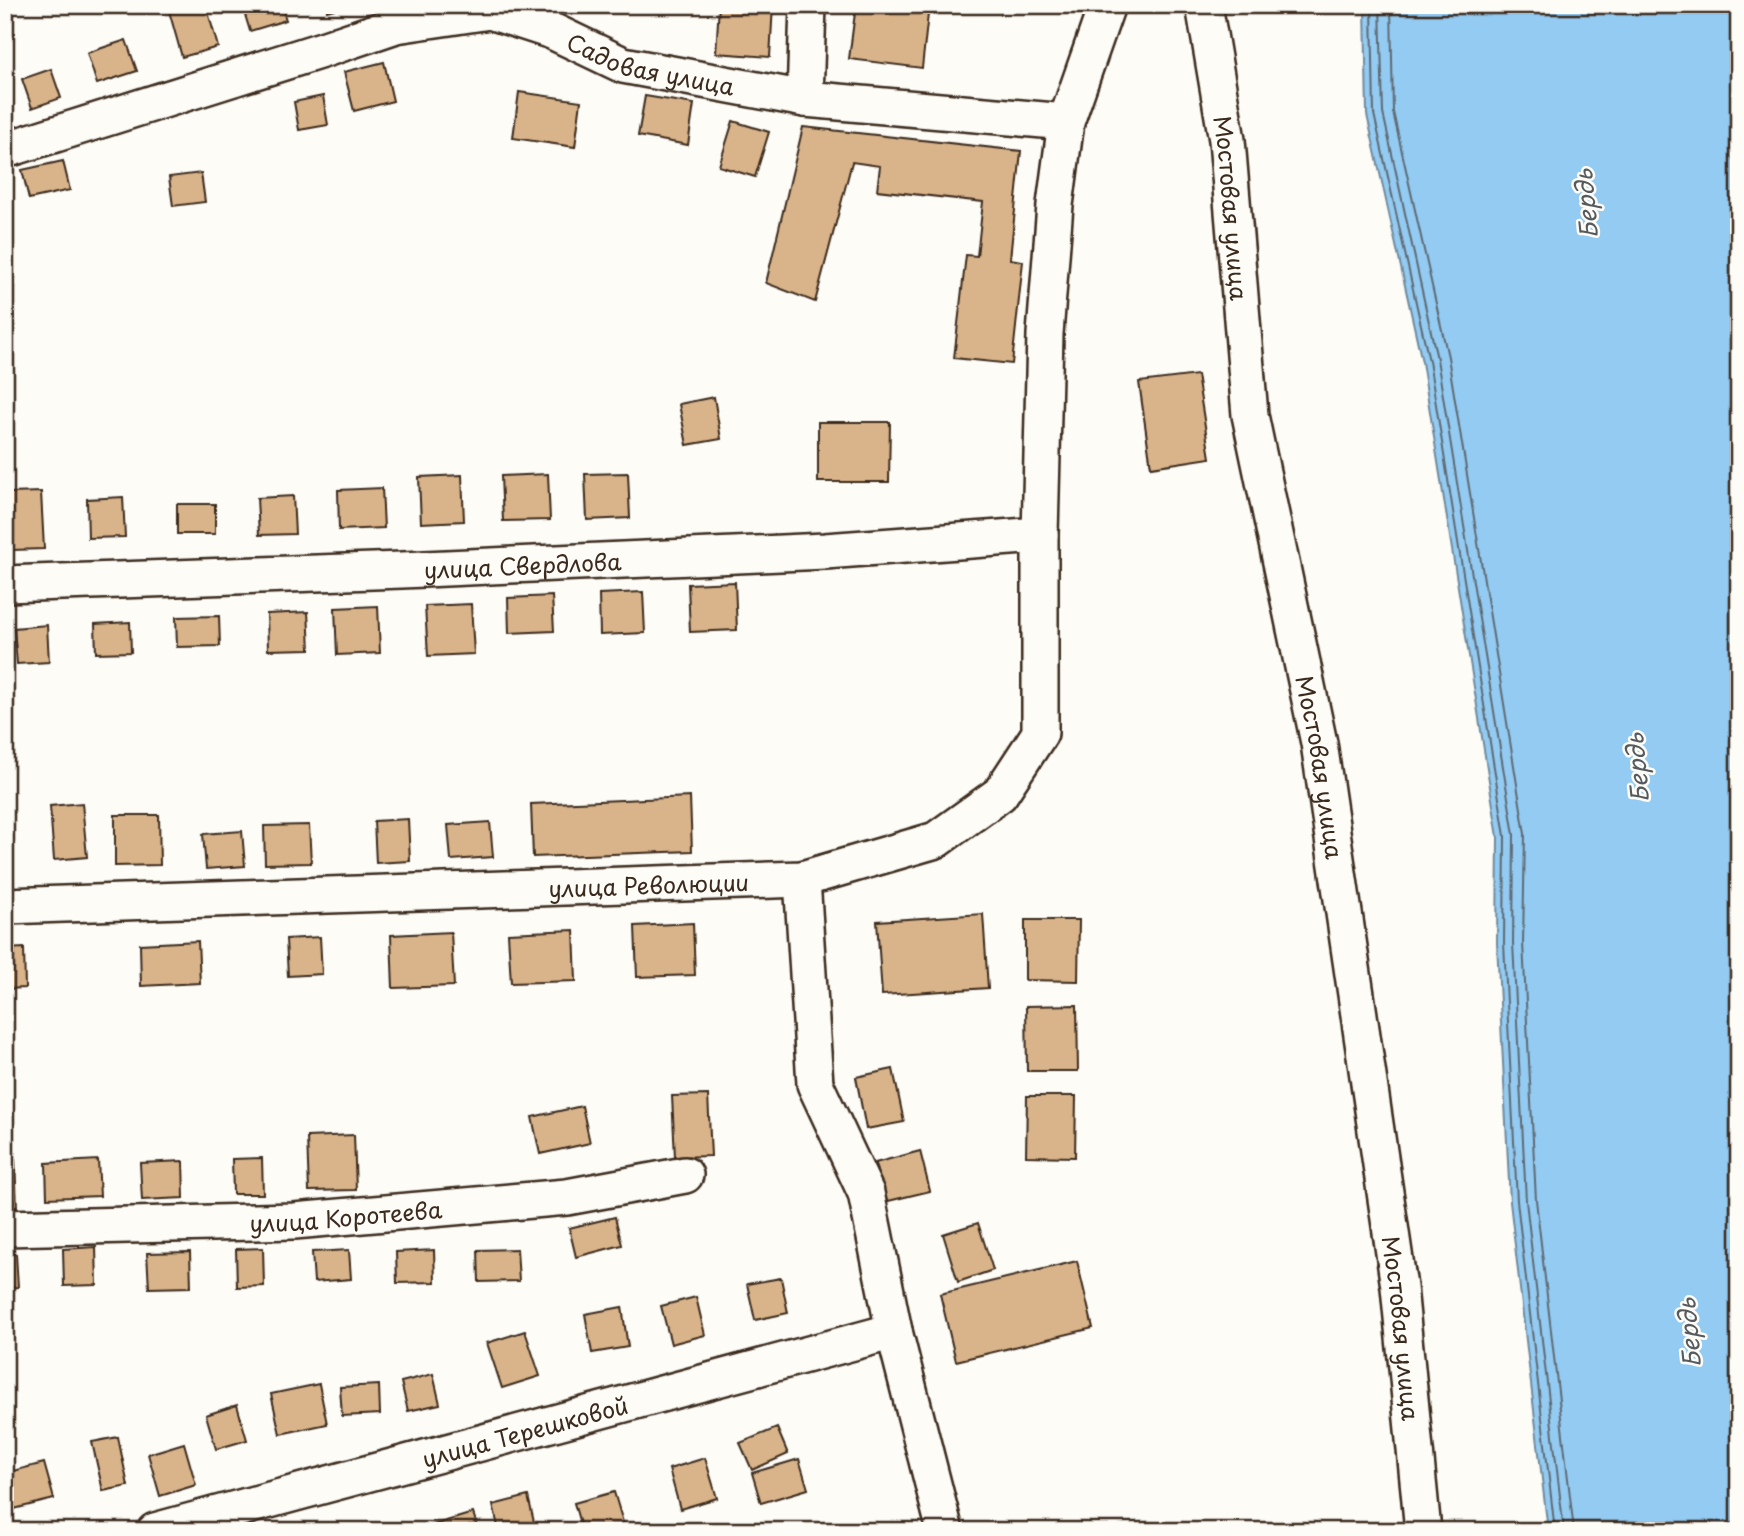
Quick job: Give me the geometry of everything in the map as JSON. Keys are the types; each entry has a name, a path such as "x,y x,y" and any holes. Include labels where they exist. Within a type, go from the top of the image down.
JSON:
{"street":[{"path":"805,99 808,5"},
{"name":"улица Революции","path":"5,906 802,879 936,840 1000,794 1040,733 1040,535 1045,334 1055,205 1066,122 1107,5"},
{"name":"Мостовая улица","path":"1204,5 1227,139 1250,415 1320,743 1399,1287 1423,1531"},
{"name":"Садовая улица","path":"5,150 397,25 490,11 552,31 623,65 805,99 1066,122"},
{"name":"улица Свердлова","path":"5,584 812,552 1040,535"},
{"path":"802,879 815,1084 866,1193 894,1331 945,1531"},
{"name":"улица Коротеева","path":"5,1228 294,1221 568,1198 685,1175"},
{"name":"улица Терешковой","path":"155,1531 894,1331"}],"water":[{"name":"Бердь","path":"1365,5 1739,5 1739,1531 1548,1531 1510,1202 1497,943 1498,837 1422,362 1367,115"}],"building":[{"path":"189,5 206,5 218,47 182,57 169,11"},
{"path":"242,5 281,5 286,20 250,31"},
{"path":"326,5 349,5 327,11"},
{"path":"719,5 773,5 770,57 716,53"},
{"path":"856,5 929,5 922,68 849,59"},
{"path":"126,40 137,71 97,84 87,53"},
{"path":"384,62 393,101 354,111 344,72"},
{"path":"51,69 61,98 32,108 22,79"},
{"path":"519,92 581,101 575,147 513,138"},
{"path":"323,96 328,125 299,130 294,102"},
{"path":"645,96 694,104 688,145 638,136"},
{"path":"733,121 769,132 755,177 719,166"},
{"path":"803,127 1021,151 1010,259 1023,261 1012,364 954,358 966,255 977,256 983,202 877,190 880,166 852,162 815,302 766,283"},
{"path":"63,161 70,190 29,199 22,170"},
{"path":"201,173 205,202 173,206 169,177"},
{"path":"1197,375 1210,458 1151,467 1139,382"},
{"path":"714,397 721,439 687,445 679,404"},
{"path":"818,422 890,422 889,482 818,482"},
{"path":"628,473 630,518 587,520 585,474"},
{"path":"548,474 550,520 503,521 501,476"},
{"path":"462,475 464,521 421,523 419,477"},
{"path":"382,488 384,528 339,530 338,490"},
{"path":"41,492 44,549 12,550 9,493"},
{"path":"293,496 295,534 259,535 257,498"},
{"path":"123,497 125,537 88,538 87,499"},
{"path":"177,504 215,504 215,534 177,534"},
{"path":"735,582 737,630 690,632 688,584"},
{"path":"643,592 645,633 600,635 599,594"},
{"path":"552,596 554,631 509,633 508,598"},
{"path":"471,604 474,654 428,656 425,606"},
{"path":"378,606 380,653 337,655 335,608"},
{"path":"308,612 310,649 268,650 267,614"},
{"path":"219,616 220,646 177,647 176,617"},
{"path":"130,622 131,652 96,653 95,624"},
{"path":"47,625 49,662 17,664 14,628"},
{"path":"690,797 692,851 533,857 531,804"},
{"path":"82,803 87,857 54,860 50,806"},
{"path":"115,815 159,815 160,865 115,866"},
{"path":"408,819 410,861 376,863 374,821"},
{"path":"490,822 493,857 451,860 448,825"},
{"path":"309,825 311,863 265,864 264,826"},
{"path":"242,831 245,866 206,869 203,834"},
{"path":"983,914 988,988 882,995 877,921"},
{"path":"1025,920 1079,920 1078,981 1025,980"},
{"path":"693,923 695,975 637,977 635,926"},
{"path":"574,930 576,981 511,983 508,933"},
{"path":"451,932 454,986 393,988 391,935"},
{"path":"320,937 322,974 288,976 286,939"},
{"path":"198,941 200,983 141,986 140,944"},
{"path":"24,948 25,988 5,989 5,949"},
{"path":"1077,1005 1078,1071 1027,1071 1026,1006"},
{"path":"893,1069 904,1122 866,1129 856,1077"},
{"path":"708,1095 711,1156 675,1157 672,1096"},
{"path":"1027,1096 1076,1096 1075,1157 1026,1156"},
{"path":"582,1106 590,1143 540,1154 532,1117"},
{"path":"354,1135 356,1190 309,1191 307,1137"},
{"path":"920,1151 930,1191 884,1202 875,1163"},
{"path":"262,1158 263,1194 233,1194 232,1159"},
{"path":"5,1159 15,1159 17,1207 5,1207"},
{"path":"98,1160 100,1196 47,1198 46,1163"},
{"path":"183,1161 184,1198 142,1200 140,1163"},
{"path":"615,1217 622,1245 576,1257 569,1228"},
{"path":"978,1223 993,1270 958,1282 943,1234"},
{"path":"96,1247 97,1285 64,1286 63,1249"},
{"path":"263,1248 264,1286 237,1287 236,1249"},
{"path":"517,1249 519,1281 479,1282 478,1250"},
{"path":"349,1250 351,1279 314,1282 312,1252"},
{"path":"434,1250 435,1282 397,1283 396,1252"},
{"path":"190,1252 191,1287 149,1288 147,1253"},
{"path":"5,1254 16,1254 18,1287 5,1288"},
{"path":"1077,1261 1093,1328 956,1361 940,1294"},
{"path":"781,1278 788,1313 755,1320 747,1284"},
{"path":"696,1297 705,1335 671,1344 661,1306"},
{"path":"622,1307 628,1347 592,1353 585,1314"},
{"path":"525,1331 540,1376 502,1388 487,1343"},
{"path":"433,1374 440,1404 408,1411 401,1382"},
{"path":"319,1384 327,1424 280,1434 271,1394"},
{"path":"379,1385 380,1414 342,1416 340,1387"},
{"path":"237,1405 247,1440 216,1449 206,1415"},
{"path":"777,1428 788,1454 752,1470 740,1443"},
{"path":"118,1437 128,1486 103,1491 92,1442"},
{"path":"184,1443 196,1485 160,1496 148,1454"},
{"path":"705,1458 717,1498 680,1509 669,1469"},
{"path":"799,1459 808,1489 761,1503 752,1473"},
{"path":"44,1463 54,1499 6,1511 5,1473"},
{"path":"614,1492 625,1529 582,1531 574,1503"},
{"path":"528,1496 536,1531 499,1531 493,1505"},
{"path":"473,1513 479,1531 424,1531 423,1528"}]}
